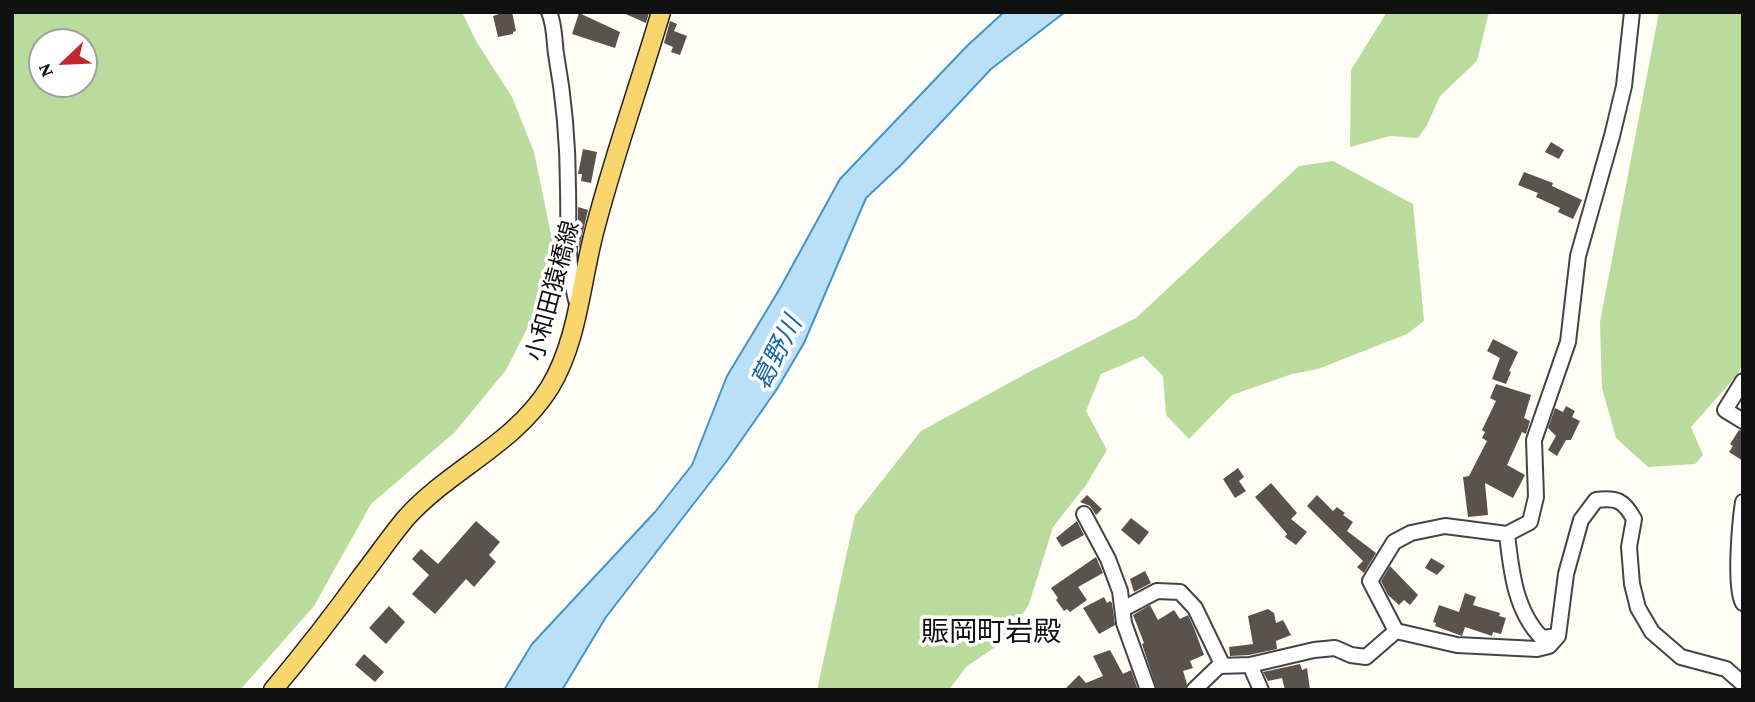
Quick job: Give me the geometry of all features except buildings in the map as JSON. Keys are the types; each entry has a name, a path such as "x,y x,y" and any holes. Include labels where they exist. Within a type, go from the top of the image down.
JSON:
{"main road":[{"name":"小和田猿橋線","path":"273,690 312,643 406,518 446,482 518,427 535,409 561,364 617,148 661,12"}],"street":[{"path":"549,12 559,70 568,173 568,253 572,290 578,306"},
{"path":"1632,12 1624,86 1578,256 1568,342 1534,440 1536,497 1530,523 1507,534 1446,526 1411,533 1394,542 1370,581 1396,631 1457,645 1537,649 1549,646 1558,636 1566,574 1581,520 1596,500 1610,498 1626,504 1634,519 1629,547 1632,584 1638,608 1652,632 1681,657 1726,669 1743,684"},
{"path":"1743,381 1724,410 1743,421"},
{"path":"1743,502 1739,571 1739,596 1743,603"},
{"path":"1084,514 1108,559 1121,591 1124,622 1148,690"},
{"path":"1507,534 1515,587 1523,609 1542,638 1558,636"},
{"path":"1123,609 1157,591 1180,592 1195,608 1223,666"},
{"path":"1194,690 1219,666 1250,666 1314,650 1335,648 1351,655 1366,657 1396,631"},
{"path":"1250,666 1261,690"}],"green space":[{"path":"12,12 462,12 476,41 512,97 534,152 558,268 506,370 455,432 371,504 314,606 240,690 12,690"},
{"path":"1387,12 1489,12 1477,61 1440,96 1418,138 1390,136 1350,147 1351,70"},
{"path":"1659,12 1743,12 1743,364 1737,375 1691,427 1703,455 1695,464 1648,467 1616,438 1602,388 1600,322"},
{"path":"1333,161 1413,204 1424,321 1407,334 1318,369 1292,374 1232,395 1189,439 1166,415 1163,376 1143,356 1101,374 1086,411 1107,450 1086,485 1053,527 1029,604 1008,638 966,667 949,690 817,690 855,515 921,431 1136,318 1299,166"}],"water":[{"name":"葛野川","path":"1004,12 1065,12 991,69 901,165 866,198 804,343 777,389 726,462 606,617 562,690 504,690 532,644 655,512 692,465 727,376 779,290 840,179 967,46"}],"district":[{"name":"賑岡町岩殿","path":"991,632"}]}
